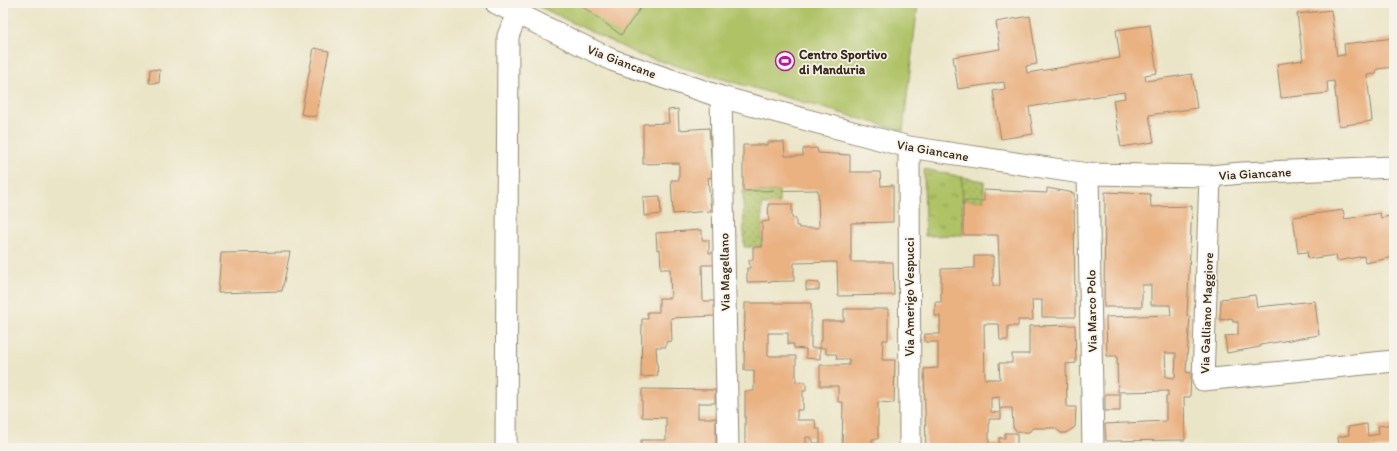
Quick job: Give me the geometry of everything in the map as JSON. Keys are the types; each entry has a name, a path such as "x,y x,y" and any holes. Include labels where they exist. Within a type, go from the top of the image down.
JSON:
{"street":[{"name":"Via Giancane","path":"496,3 612,60 721,97 909,147 1088,174 1210,176 1242,173 1394,168"},
{"path":"506,448 508,36 517,14"},
{"name":"Via Magellano","path":"721,97 728,448"},
{"name":"Via Amerigo Vespucci","path":"909,147 910,448"},
{"name":"Via Marco Polo","path":"1088,174 1093,448"},
{"name":"Via Galliano Maggiore","path":"1210,176 1203,380 1394,361"}],"green space":[{"name":"Centro Sportivo di Manduria","path":"532,3 918,3 903,131 639,55"},
{"path":"924,169 962,177 963,235 925,236"},
{"path":"962,177 984,181 984,201 963,201"},
{"path":"743,191 779,191 779,204 762,205 762,247 744,247"}],"building":[{"path":"578,3 637,3 642,6 621,35"},
{"path":"1331,10 1337,56 1345,55 1344,44 1394,38 1394,67 1377,69 1376,74 1367,75 1372,121 1339,126 1334,81 1327,82 1328,93 1281,98 1277,64 1303,60 1297,14"},
{"path":"1030,16 1037,64 1026,66 1027,73 1120,58 1116,30 1150,25 1157,73 1145,75 1146,81 1192,74 1197,108 1149,115 1154,142 1121,147 1113,100 1125,98 1124,92 1029,107 1033,134 1001,139 993,91 1005,89 1004,82 958,89 953,57 1000,49 996,22"},
{"path":"314,48 329,51 316,117 301,114"},
{"path":"150,69 160,70 159,83 149,83"},
{"path":"678,109 679,130 709,128 712,169 715,169 715,177 708,178 711,211 673,214 671,180 679,180 679,163 643,164 643,124 669,123 668,110"},
{"path":"767,142 784,142 785,156 803,156 803,149 817,148 818,153 850,155 850,172 880,172 881,186 893,185 893,222 851,223 851,262 893,262 894,295 838,296 837,262 794,263 794,281 747,282 747,268 750,268 749,260 753,260 753,247 762,247 762,222 769,221 768,204 792,204 792,218 796,218 796,226 799,226 799,228 819,228 818,190 743,191 743,145 767,145"},
{"path":"1047,188 1074,193 1075,317 1042,317 1042,300 1032,300 1033,320 1018,320 1018,326 1008,326 1008,340 1000,340 999,324 984,324 985,379 1000,379 999,363 1012,363 1012,354 1029,354 1029,326 1075,325 1076,363 1066,364 1067,407 1076,407 1075,427 1066,433 1061,433 1055,428 1033,428 1029,432 1018,432 1013,428 1012,408 1001,408 1001,419 989,419 989,444 999,444 999,438 1005,438 1005,433 1017,433 1017,448 926,448 924,369 938,368 938,342 925,342 925,334 940,334 940,316 935,316 935,302 941,302 941,269 974,268 974,256 993,256 993,286 1000,286 998,235 963,235 963,201 984,201 984,190 1047,193","holes":["999,397 1000,413 991,412 991,398"]},
{"path":"1105,192 1150,194 1151,207 1192,206 1187,316 1190,316 1186,372 1191,373 1190,397 1184,397 1185,440 1106,441 1105,424 1166,421 1166,396 1168,396 1168,391 1118,392 1117,356 1107,356 1106,317 1171,315 1170,305 1151,305 1151,285 1142,285 1142,307 1104,307","holes":["1165,353 1176,353 1175,378 1166,377"]},
{"path":"660,196 661,214 644,216 643,197"},
{"path":"1343,210 1345,219 1380,213 1381,218 1394,215 1394,257 1365,263 1364,256 1337,261 1336,255 1308,259 1307,252 1298,253 1293,217"},
{"path":"702,230 702,240 709,240 709,253 714,253 714,265 702,265 703,301 714,301 715,316 671,318 672,341 666,342 666,347 656,347 658,376 641,377 642,319 648,319 647,312 659,312 659,298 671,298 670,269 661,269 660,249 657,250 656,233"},
{"path":"290,252 282,291 218,293 221,253"},
{"path":"806,282 819,283 819,290 806,290"},
{"path":"1255,295 1257,307 1315,301 1319,335 1260,345 1260,347 1227,353 1225,336 1238,335 1238,322 1233,322 1232,318 1220,320 1221,299"},
{"path":"745,303 811,303 811,348 820,348 820,359 806,358 806,349 794,348 794,344 788,344 788,333 768,333 768,356 796,356 796,382 806,382 806,391 803,391 803,410 797,410 797,420 815,420 816,429 820,429 820,443 814,443 811,437 806,437 806,448 745,448 745,391 754,391 754,370 744,370"},
{"path":"844,309 888,309 888,340 883,340 882,360 895,360 894,403 878,402 878,439 872,439 872,448 842,448 843,402 838,402 838,386 820,386 820,365 849,365 849,359 837,359 836,354 826,354 826,348 820,348 820,340 822,341 822,321 844,321"},
{"path":"642,389 715,390 715,403 698,403 698,418 716,418 716,448 641,448 641,440 666,440 666,418 642,417"},
{"path":"1105,394 1120,394 1120,411 1105,411"},
{"path":"1367,424 1368,436 1379,434 1378,426 1394,424 1394,448 1339,448 1338,437 1349,435 1348,427"}],"place":[{"name":"Centro Sportivo di Manduria","path":"785,61"}]}
